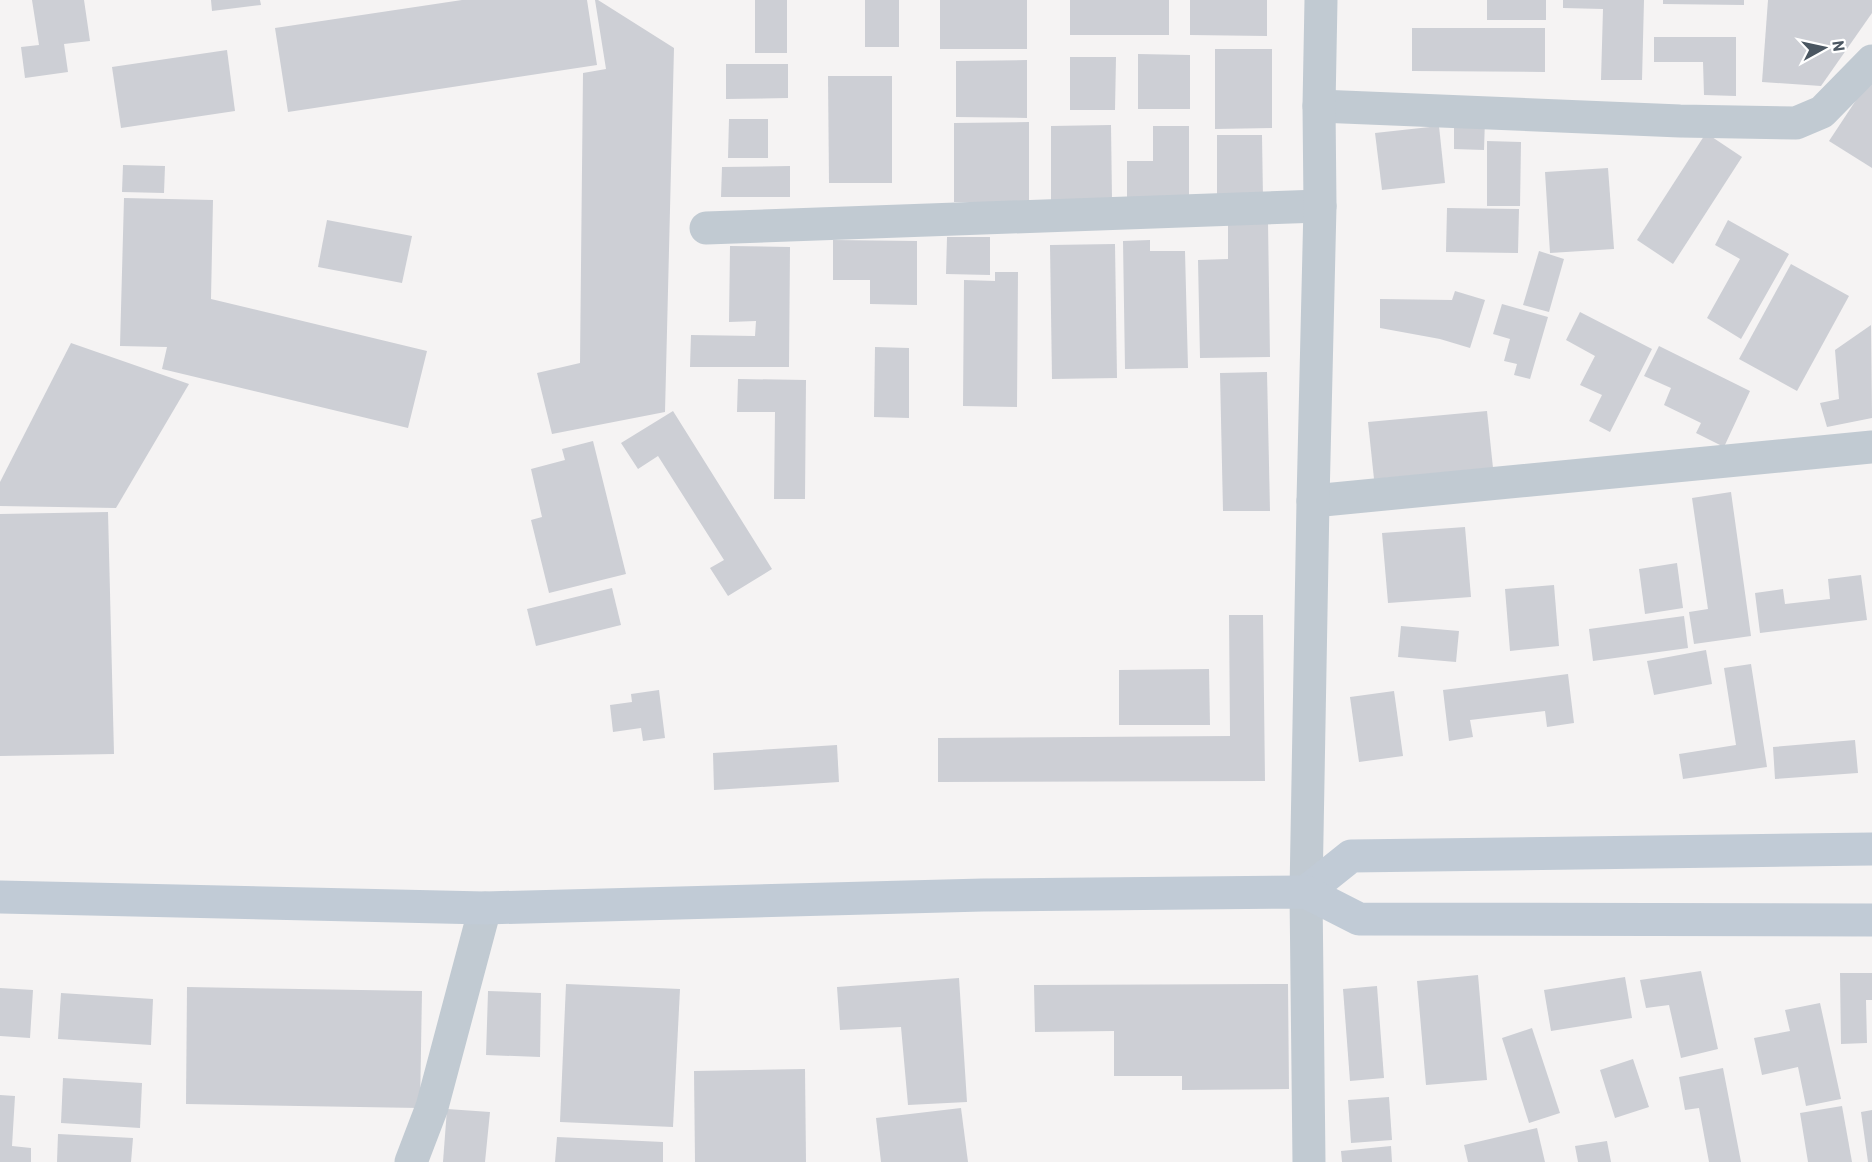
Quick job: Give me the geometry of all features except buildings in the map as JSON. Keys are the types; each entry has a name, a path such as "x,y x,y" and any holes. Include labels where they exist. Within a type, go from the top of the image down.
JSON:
{"street":[{"path":"1309,1162 1306,892 1312,501 1320,206 1321,0"},
{"path":"1319,106 1680,121 1796,123 1822,112 1872,61"},
{"path":"706,228 1320,206"},
{"path":"1312,501 1872,447"},
{"path":"1306,892 1352,855 1872,849"},
{"path":"0,897 485,908 983,896 1306,892 1359,919 1872,920"},
{"path":"411,1162 432,1107 485,908"}]}
